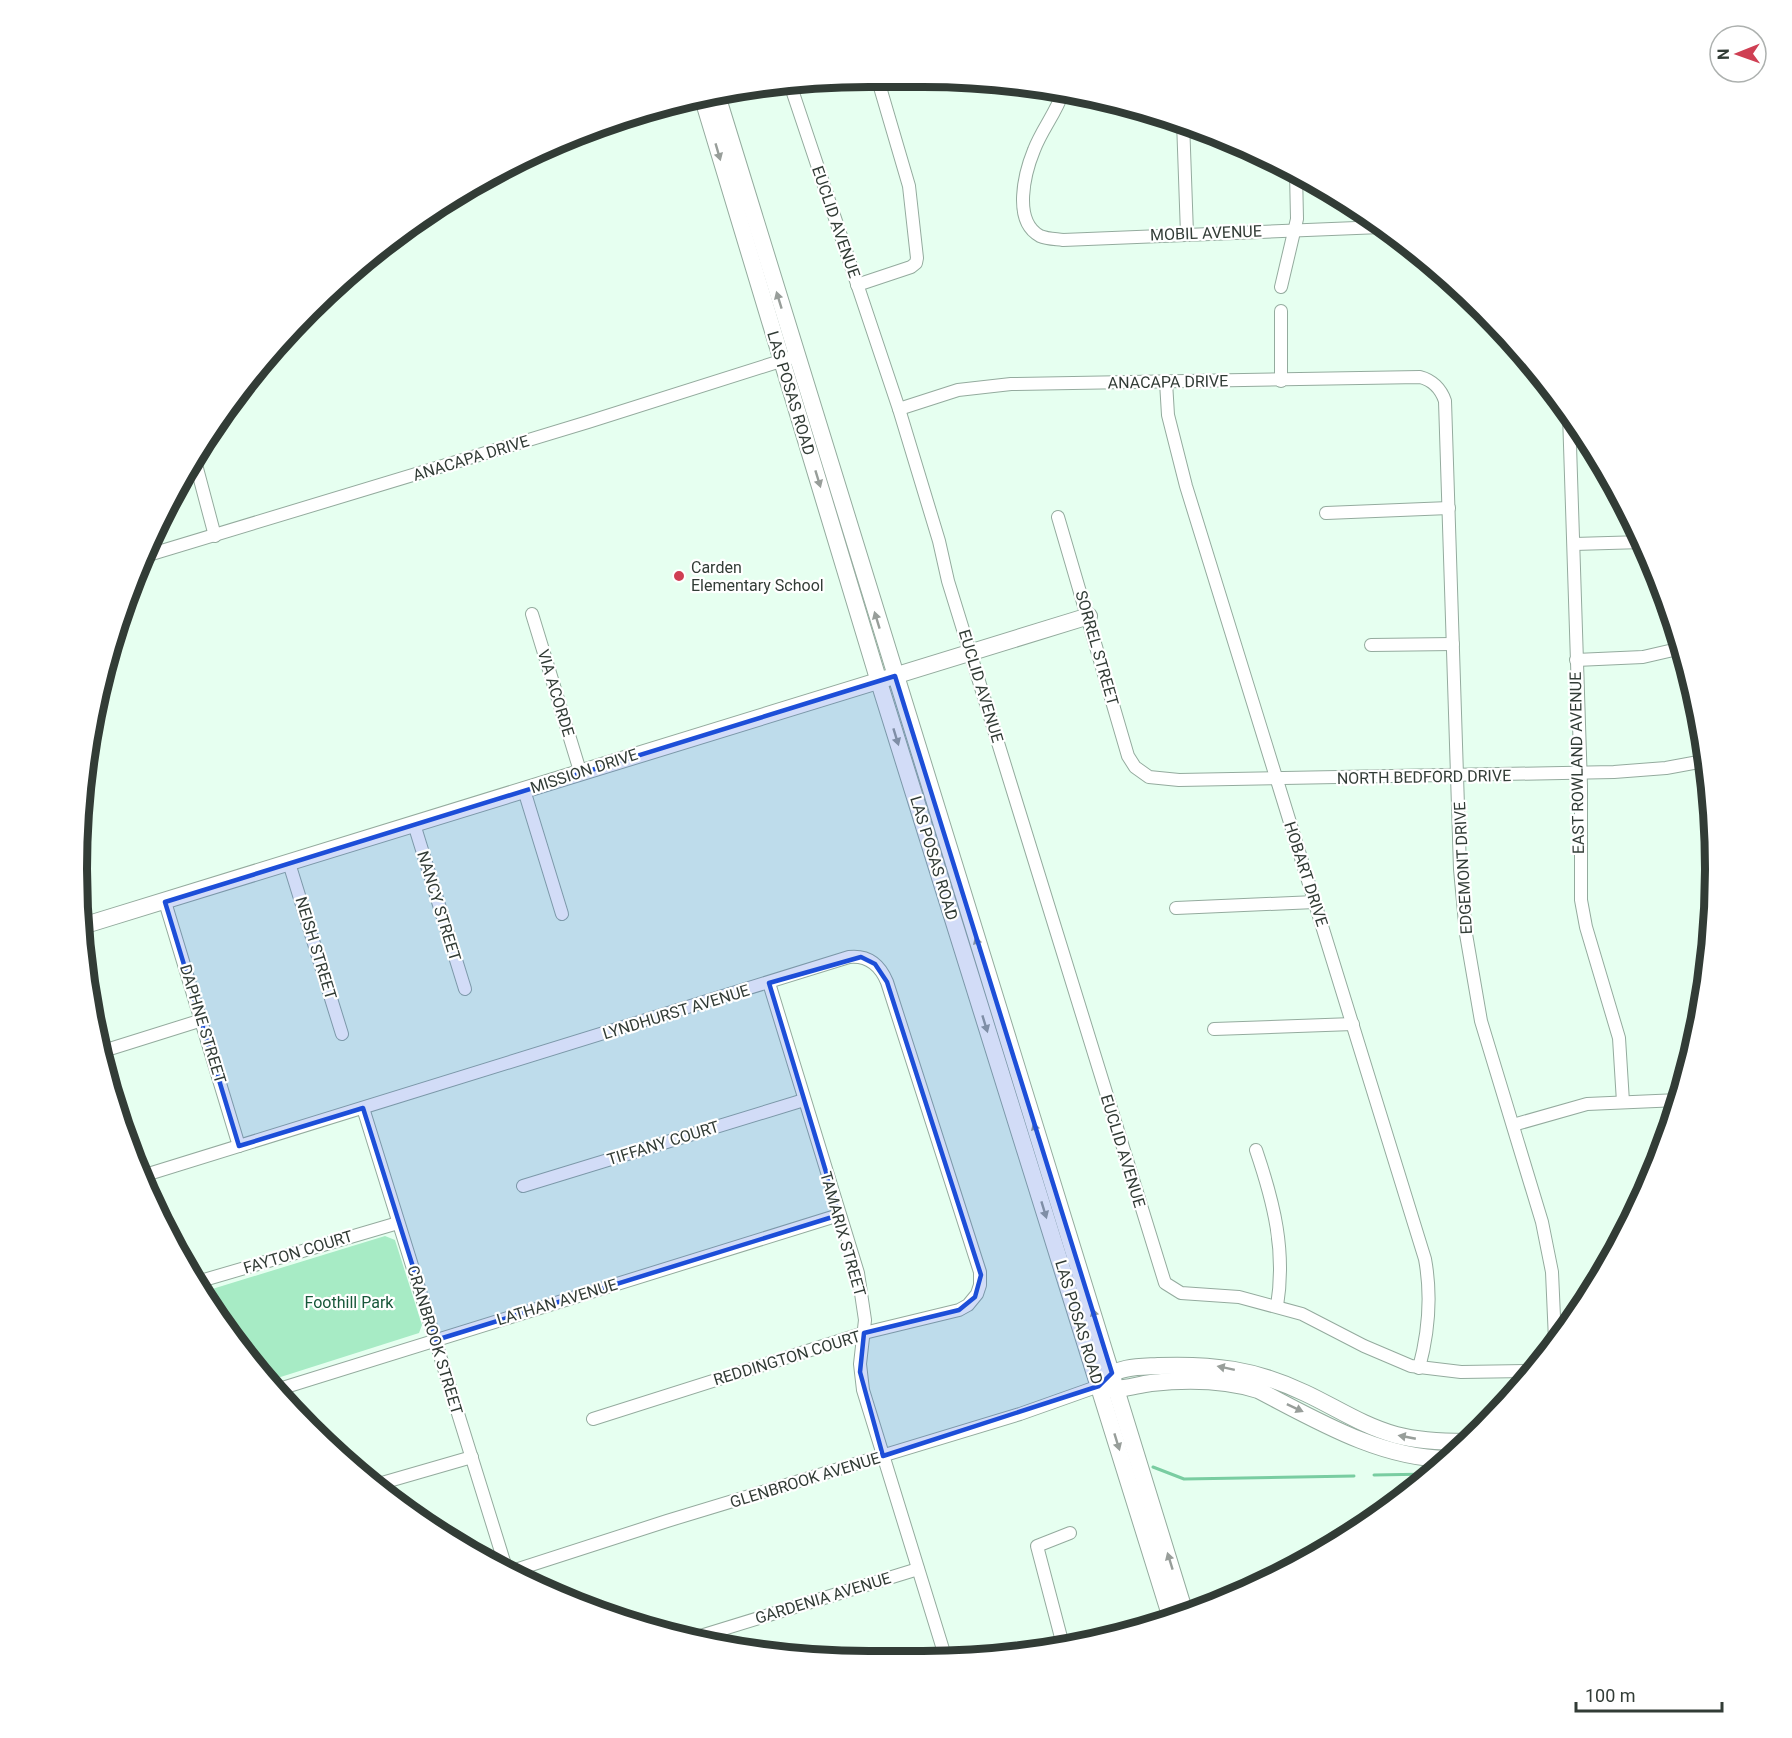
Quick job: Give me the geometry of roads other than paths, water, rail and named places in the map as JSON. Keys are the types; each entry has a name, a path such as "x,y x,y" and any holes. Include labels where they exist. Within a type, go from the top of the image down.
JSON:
{"main road":[{"name":"LAS POSAS ROAD","path":"719,102 789,358"},
{"name":"LAS POSAS ROAD","path":"705,105 789,358 1099,1386 1170,1610"},
{"name":"MISSION DRIVE","path":"89,924 1089,616"},
{"name":"LAS POSAS ROAD","path":"887,679 1112,1373 1183,1606"},
{"path":"1099,1386 1112,1373 1138,1367 1221,1366 1292,1387 1341,1413 1396,1435 1424,1441 1455,1442"},
{"path":"1099,1386 1117,1390 1174,1381 1212,1381 1244,1386 1258,1389 1354,1438 1396,1451 1438,1458"}],"street":[{"path":"857,285 911,267 916,263 917,258 909,186 880,87"},
{"name":"EUCLID AVENUE","path":"792,92 899,409 970,651 1157,1262 1170,1287 1181,1293 1239,1297 1277,1306"},
{"name":"MOBIL AVENUE","path":"1060,99 1034,148 1026,176 1024,206 1033,231 1046,238 1063,240 1369,227"},
{"path":"1183,133 1187,234"},
{"path":"1281,287 1295,230 1296,182"},
{"path":"1281,311 1281,381"},
{"name":"ANACAPA DRIVE","path":"154,553 789,358"},
{"name":"ANACAPA DRIVE","path":"899,409 958,390 985,385 1420,377 1437,387"},
{"name":"HOBART DRIVE","path":"1166,382 1173,439 1425,1259 1430,1298 1429,1318 1419,1368"},
{"name":"EDGEMONT DRIVE","path":"1437,387 1445,401 1460,869 1473,979 1481,1021 1546,1242 1552,1272 1555,1328"},
{"name":"EAST ROWLAND AVENUE","path":"1570,430 1580,773 1581,900 1586,927 1619,1038 1623,1102"},
{"path":"197,470 215,536"},
{"path":"1326,513 1449,508"},
{"name":"SORREL STREET","path":"1058,517 1089,616 1128,756 1144,774"},
{"path":"1574,544 1633,542"},
{"name":"VIA ACORDE","path":"532,614 580,771"},
{"path":"1371,645 1453,644"},
{"path":"1576,660 1643,657 1673,650"},
{"name":"NORTH BEDFORD DRIVE","path":"1144,774 1154,778 1179,780 1276,780 1651,770 1697,762"},
{"path":"524,790 562,914"},
{"name":"NANCY STREET","path":"414,824 465,989"},
{"name":"NEISH STREET","path":"289,863 342,1034"},
{"name":"DAPHNE STREET","path":"165,902 239,1146"},
{"path":"1176,908 1316,902"},
{"name":"LYNDHURST AVENUE","path":"150,1174 849,957 867,959 880,969 890,993 980,1272 977,1294"},
{"name":"TAMARIX STREET","path":"770,983 861,1289 864,1334 860,1372 883,1456 943,1650"},
{"path":"109,1049 202,1020"},
{"path":"1214,1029 1353,1024"},
{"name":"TIFFANY COURT","path":"523,1186 804,1100"},
{"path":"1513,1125 1571,1107 1623,1102 1669,1101"},
{"name":"CRANBROOK STREET","path":"363,1108 505,1560"},
{"path":"1256,1150 1280,1238 1281,1268 1277,1306 1324,1323 1364,1346 1419,1368 1461,1372 1522,1371"},
{"name":"LATHAN AVENUE","path":"284,1388 839,1215"},
{"name":"FAYTON COURT","path":"204,1280 398,1223"},
{"name":"REDDINGTON COURT","path":"593,1419 864,1334 959,1310 968,1305 977,1294"},
{"name":"GLENBROOK AVENUE","path":"519,1568 883,1456 1099,1386"},
{"path":"384,1482 472,1456"},
{"path":"1061,1638 1036,1546 1070,1533"},
{"name":"GARDENIA AVENUE","path":"707,1634 918,1569"}],"waterway":[{"path":"1153,1467 1184,1479 1354,1476"},
{"path":"1374,1475 1417,1474"}],"place":[{"name":"Carden Elementary School","path":"679,576"}],"park label":[{"name":"Foothill Park","path":"349,1302"}]}
